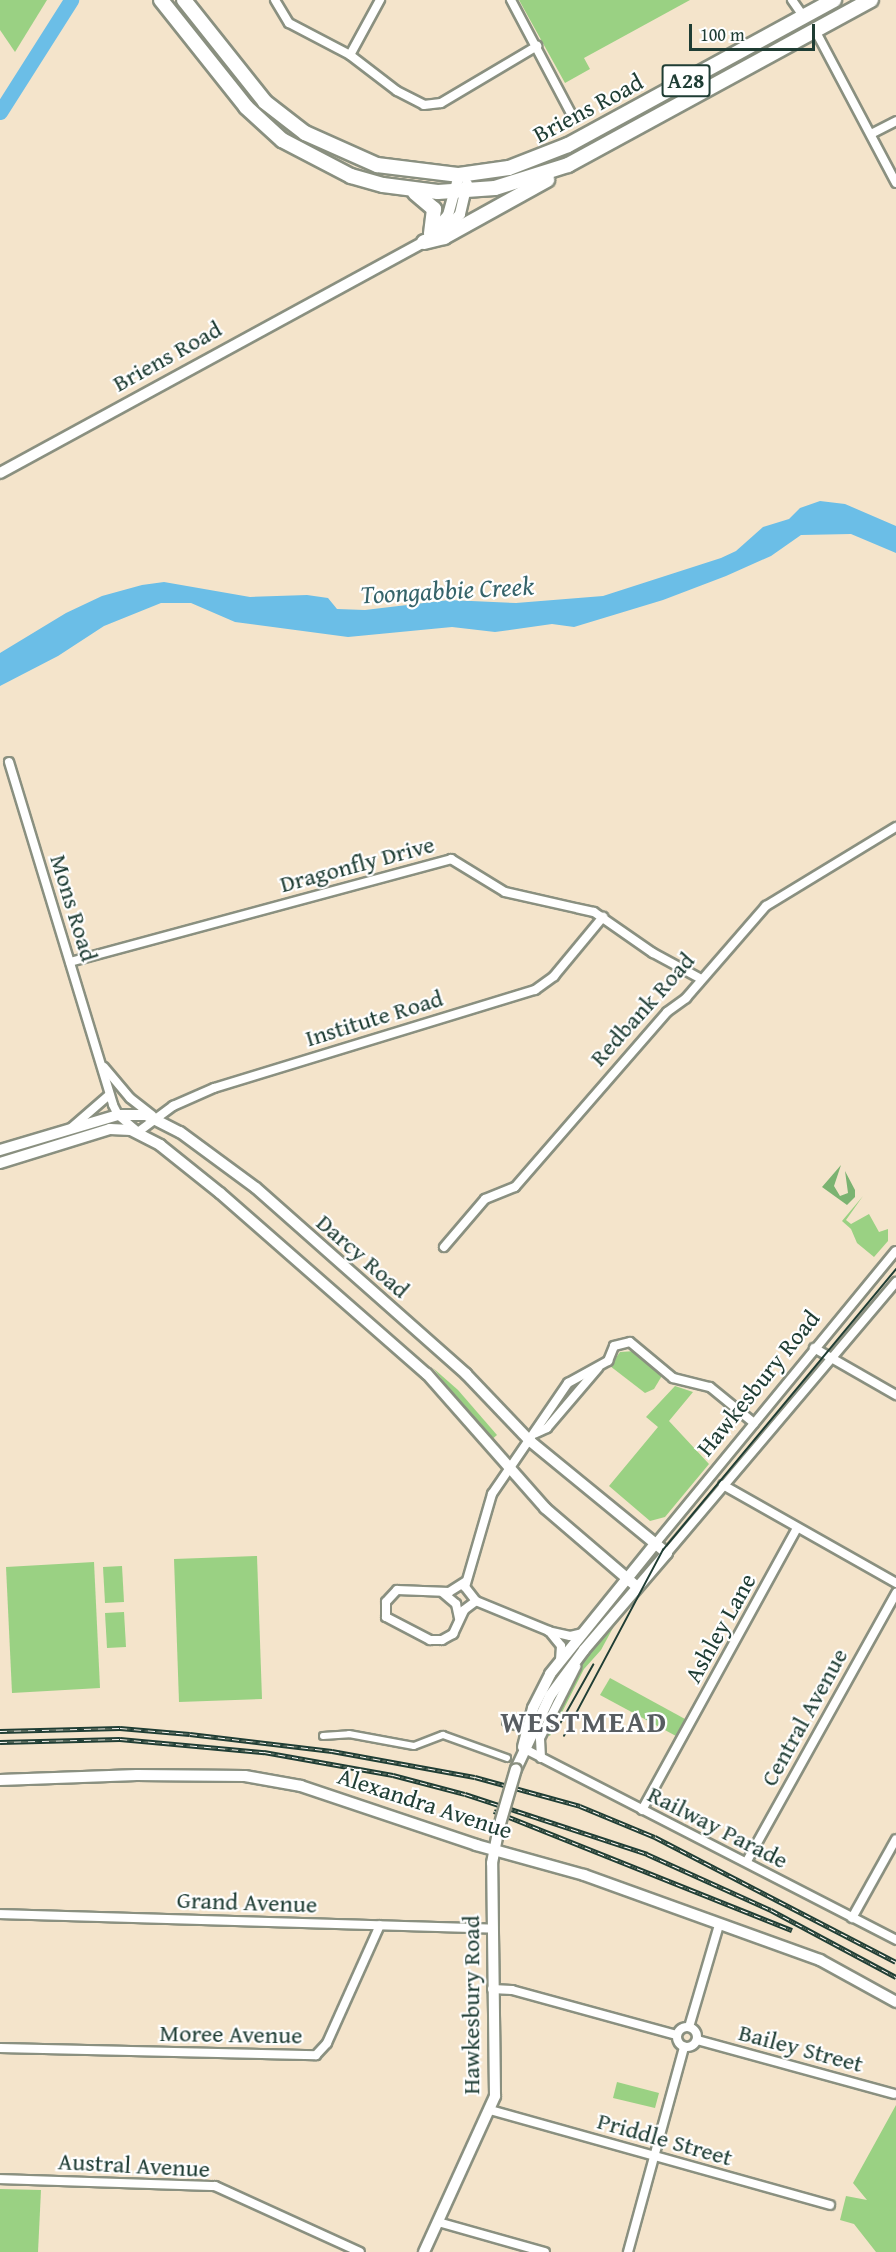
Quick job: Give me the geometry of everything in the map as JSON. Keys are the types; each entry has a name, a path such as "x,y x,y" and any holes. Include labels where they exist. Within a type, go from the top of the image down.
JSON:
{"highway":[{"name":"A28","path":"161,0 246,107 282,140 351,176 406,189 461,192 523,182 568,165"},
{"name":"A28","path":"184,0 265,102 305,133 377,165 464,175"},
{"name":"Briens Road","path":"464,175 536,160 568,145 834,0"},
{"name":"Briens Road","path":"568,165 871,0"},
{"path":"804,17 815,30"},
{"path":"406,189 426,198 435,209 425,240 444,237 544,182 568,165"}],"street":[{"path":"274,0 289,23 350,55 397,91 424,105 441,102 537,46"},
{"path":"350,55 380,0"},
{"path":"511,0 574,118"},
{"path":"792,0 804,17"},
{"path":"815,30 896,183"},
{"path":"871,134 896,122"},
{"name":"Briens Road","path":"0,473 425,240 446,219 461,192 464,175"},
{"name":"Mons Road","path":"9,762 102,1065 109,1095 118,1115 138,1132"},
{"name":"Redbank Road","path":"444,1247 485,1199 515,1186 667,1012 777,897 896,827"},
{"name":"Dragonfly Drive","path":"70,962 445,859 459,861 505,892 582,908 603,917 654,953 701,979"},
{"name":"Institute Road","path":"138,1132 154,1117 214,1088 535,990 554,976 603,917"},
{"name":"Mons Road","path":"102,1065 130,1098 154,1117"},
{"path":"70,1129 109,1095"},
{"name":"Darcy Road","path":"0,1152 118,1115 154,1117 203,1147 256,1188 466,1374 533,1437 656,1544"},
{"path":"0,1163 110,1129 138,1132"},
{"name":"Darcy Road","path":"138,1132 194,1171 410,1359 446,1394 509,1470 545,1508 632,1582"},
{"path":"0,1152 19,1150 33,1153"},
{"name":"Hawkesbury Road","path":"523,1748 550,1696 632,1582 656,1544 814,1348 896,1251"},
{"name":"Hawkesbury Road","path":"424,2252 490,2110 495,2090 492,1989 493,1850 523,1748 532,1708 560,1660 583,1633 632,1582 667,1553 896,1282"},
{"path":"583,1633 570,1636 549,1631 476,1601 466,1592 465,1582 486,1507 533,1437 539,1421 568,1383 608,1361 614,1346 630,1342 673,1378 710,1387 754,1423"},
{"path":"814,1348 896,1395"},
{"path":"533,1437 547,1428 600,1366"},
{"path":"723,1485 896,1582"},
{"name":"Ashley Lane","path":"642,1810 797,1528"},
{"path":"656,1544 667,1553"},
{"path":"465,1582 455,1591 443,1593 397,1590 386,1602 386,1617 394,1624 436,1641 448,1638 467,1606 476,1601"},
{"path":"443,1593 456,1604 459,1621"},
{"name":"Central Avenue","path":"747,1861 896,1593"},
{"path":"549,1631 561,1646 560,1660"},
{"name":"Hawkesbury Road","path":"541,1758 540,1738 584,1650"},
{"path":"506,1722 515,1726"},
{"path":"323,1737 349,1734 414,1746 443,1735 507,1758"},
{"name":"Railway Parade","path":"523,1748 747,1861 896,1940"},
{"name":"Alexandra Avenue","path":"0,1780 137,1775 274,1779 339,1797 493,1850 584,1875 820,1960 896,2002"},
{"path":"852,1918 896,1839"},
{"name":"Grand Avenue","path":"0,1914 493,1929"},
{"path":"689,2027 719,1925"},
{"name":"Moree Avenue","path":"0,2048 316,2055 327,2043 380,1926"},
{"path":"492,1989 512,1990 676,2035 684,2047"},
{"path":"628,2252 652,2156 684,2047 697,2040 695,2031 689,2027 682,2027 676,2035"},
{"name":"Bailey Street","path":"697,2040 894,2094"},
{"name":"Priddle Street","path":"490,2110 830,2205"},
{"name":"Austral Avenue","path":"0,2179 215,2186 360,2252"},
{"path":"438,2222 545,2252"}],"green space":[{"path":"0,0 47,0 15,52 0,30"},
{"path":"519,0 690,0 584,58 590,69 565,83"},
{"path":"841,1165 834,1186 840,1196 848,1193 845,1171 855,1190 855,1197 847,1205 822,1187"},
{"path":"863,1196 846,1220 851,1224 869,1214 879,1232 888,1229 888,1241 874,1257 857,1243 851,1229 842,1221"},
{"path":"635,1351 663,1374 654,1389 645,1393 610,1366 620,1352"},
{"path":"433,1368 458,1390 497,1435 490,1441"},
{"path":"675,1386 693,1392 669,1421 709,1464 665,1517 650,1521 609,1486 658,1427 646,1417"},
{"path":"257,1556 262,1699 179,1702 174,1559"},
{"path":"94,1562 100,1688 12,1693 6,1567"},
{"path":"122,1566 124,1602 105,1603 103,1567"},
{"path":"124,1612 126,1647 107,1648 105,1613"},
{"path":"614,1626 601,1650 584,1669 550,1736 543,1733 571,1679 607,1629"},
{"path":"610,1678 685,1719 676,1736 600,1695"},
{"path":"617,2082 659,2093 655,2108 613,2098"},
{"path":"896,2105 896,2252 876,2252 854,2224 840,2220 846,2196 867,2200 853,2183"},
{"path":"0,2189 41,2190 38,2252 0,2252"}],"water":[{"name":"Toongabbie Creek","path":"820,501 845,504 896,526 896,553 851,534 801,535 771,556 726,576 663,600 574,627 552,624 495,632 452,627 348,637 235,622 191,603 161,603 104,626 58,656 0,686 0,653 66,613 102,596 142,585 164,582 250,597 307,595 328,598 337,609 365,610 449,600 516,603 603,596 721,558 736,551 763,527 789,519 800,508"}],"waterway":[{"name":"Toongabbie Creek","path":"0,112 71,0"}],"tram line":[{"path":"564,1736 663,1550 896,1269"},
{"path":"556,1731 593,1665"}],"railway":[{"path":"0,1731 120,1728 190,1734 332,1751 475,1777 580,1806 655,1837 896,1962"},
{"path":"0,1742 120,1739 264,1752 393,1775 465,1794 647,1854 771,1910 896,1977"},
{"path":"494,1811 792,1930"}],"district":[{"name":"WESTMEAD","path":"584,1721"}]}
